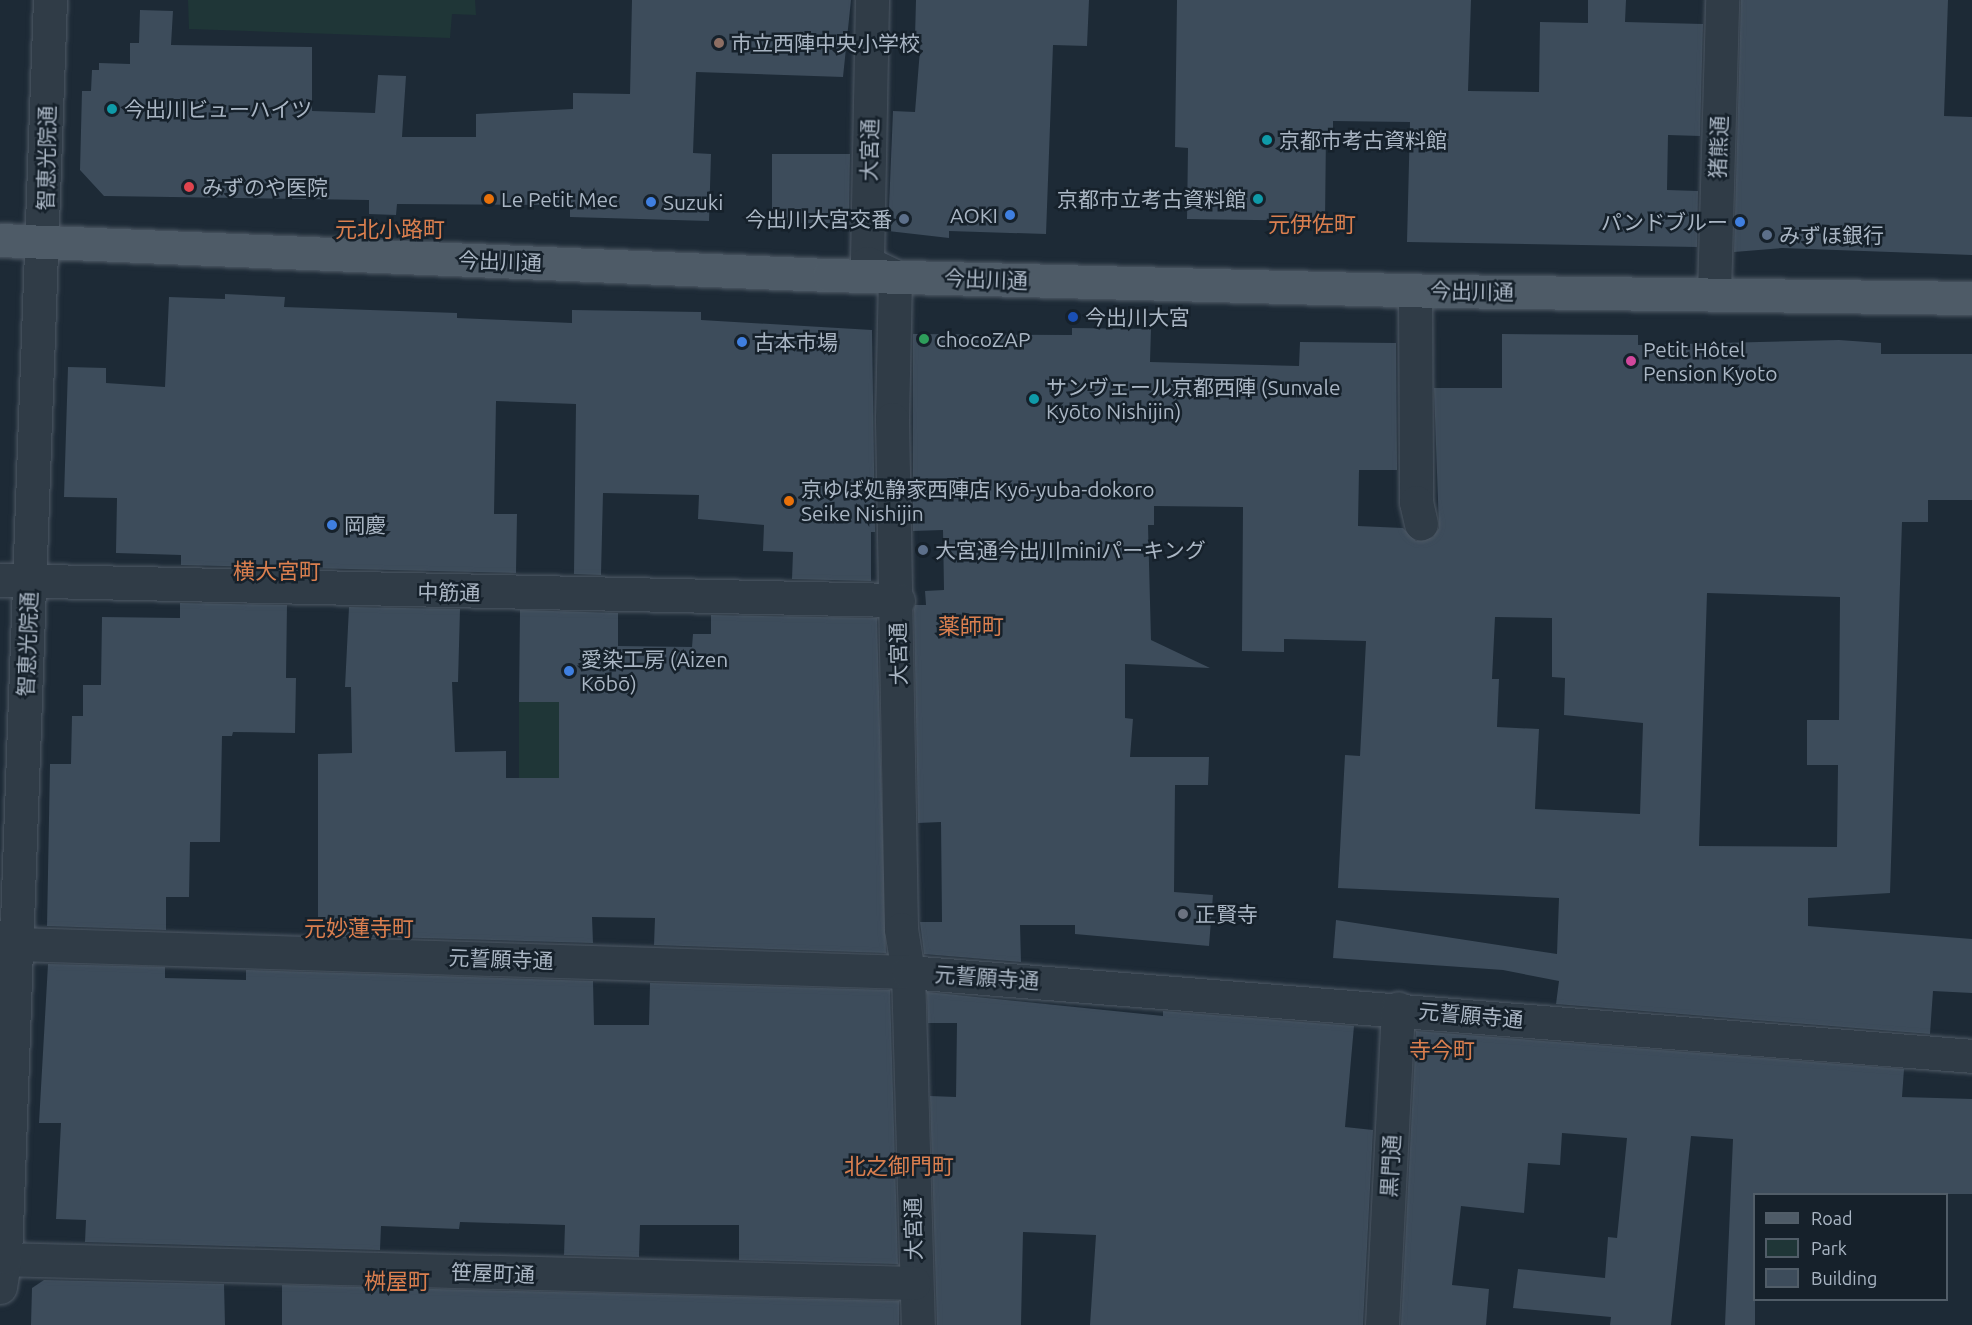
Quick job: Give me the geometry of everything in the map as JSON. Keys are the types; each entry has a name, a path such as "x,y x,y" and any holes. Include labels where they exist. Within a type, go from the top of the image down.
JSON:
{"main road":[{"name":"今出川通","path":"0,240 895,276 1415,290 1972,298"}],"street":[{"name":"智恵光院通","path":"2,1268 15,580 44,241 50,0"},
{"name":"大宮通","path":"872,0 867,263 895,276 892,419 898,600 901,930 909,972 914,1283 918,1325"},
{"name":"猪熊通","path":"1714,294 1722,0"},
{"path":"1415,290 1416,502 1421,523"},
{"name":"中筋通","path":"15,580 898,600"},
{"name":"元誓願寺通","path":"8,940 909,972 1398,1008 1730,1040 1972,1056"},
{"name":"黒門通","path":"1382,1325 1398,1008"},
{"name":"笹屋町通","path":"2,1268 914,1283"}],"green space":[{"path":"188,0 475,0 476,15 452,14 450,38 189,29"},
{"path":"519,702 587,702 559,753 559,774 569,774 569,780 519,780"}],"building":[{"path":"632,0 851,0 843,77 696,72 693,153 711,154 709,221 570,217 570,205 397,204 396,215 369,214 369,200 104,196 80,170 82,91 91,91 92,70 99,70 99,63 130,64 130,43 139,43 140,10 173,11 171,45 312,47 312,111 375,113 378,75 406,76 402,137 476,137 476,114 573,109 573,93 630,94"},
{"path":"916,0 1089,0 1087,46 1053,45 1046,234 949,231 949,238 888,231 893,111 915,112 921,37 915,37"},
{"path":"1177,0 1471,0 1468,91 1539,92 1540,22 1588,23 1588,0 1626,0 1625,22 1703,24 1700,136 1668,135 1667,190 1698,191 1697,247 1407,242 1410,122 1333,121 1333,134 1326,133 1325,221 1187,219 1188,148 1175,147"},
{"path":"1741,0 1948,0 1944,116 1972,117 1972,255 1782,248 1734,252"},
{"path":"772,154 850,154 849,217 839,223 772,223"},
{"path":"225,294 285,297 284,307 457,313 457,318 572,323 572,310 701,312 701,320 872,330 875,532 871,532 871,581 792,579 793,552 763,551 764,525 698,519 699,495 603,493 601,575 574,574 576,404 496,401 494,514 517,514 516,573 181,565 181,555 116,553 117,498 64,497 68,367 106,368 106,383 165,387 169,297 225,299"},
{"path":"1072,328 1151,329 1150,362 1299,366 1300,342 1396,343 1397,470 1359,470 1358,526 1403,528 1416,541 1433,537 1439,528 1434,388 1502,388 1502,334 1638,335 1638,345 1839,340 1881,343 1881,354 1972,354 1972,500 1928,500 1928,522 1902,522 1890,893 1808,898 1808,926 1972,939 1972,993 1933,991 1930,1034 1556,1004 1559,981 1503,970 1333,958 1336,920 1557,954 1559,898 1338,888 1345,755 1360,756 1366,641 1284,639 1284,652 1242,651 1243,507 1154,506 1154,525 1148,525 1151,640 1210,668 1125,664 1125,718 1133,719 1130,757 1209,757 1208,785 1175,785 1174,892 1213,895 1209,946 1075,934 1075,925 1020,925 1021,962 924,954 920,922 942,922 941,822 918,823 914,609 915,605 926,605 925,591 944,590 943,530 913,531 913,334 1072,335","holes":["1707,593 1840,597 1839,720 1807,720 1807,765 1838,765 1837,847 1699,846","1495,617 1552,618 1552,677 1565,678 1564,715 1643,723 1640,814 1535,809 1539,729 1497,727 1499,679 1492,679"]},
{"path":"180,603 287,605 286,678 296,678 295,733 233,732 232,736 222,736 220,842 190,842 189,897 166,897 166,930 47,926 50,764 71,764 72,716 83,716 83,685 101,685 102,617 180,618"},
{"path":"349,607 460,609 458,682 452,682 455,752 506,751 506,778 559,778 559,702 519,702 520,610 618,613 618,646 692,647 693,634 711,634 711,615 877,618 886,953 654,945 655,918 592,917 593,943 318,935 318,754 352,753 351,687 345,687"},
{"path":"48,964 165,967 165,978 246,980 246,970 593,981 594,1025 649,1025 650,983 890,990 898,1264 739,1260 739,1225 640,1225 639,1257 564,1255 565,1225 460,1222 459,1229 381,1226 380,1250 85,1242 86,1220 56,1219 61,1123 39,1123"},
{"path":"927,992 1163,1016 1163,1011 1354,1026 1345,1127 1373,1130 1363,1325 1090,1325 1096,1235 1023,1232 1021,1325 937,1325 930,1096 956,1097 957,1023 928,1023"},
{"path":"1416,1031 1904,1069 1902,1097 1972,1099 1972,1194 1753,1193 1755,1325 1725,1325 1733,1139 1691,1136 1671,1325 1610,1325 1611,1317 1513,1308 1518,1269 1605,1278 1608,1237 1617,1238 1627,1138 1562,1133 1560,1165 1528,1163 1524,1213 1461,1206 1452,1285 1489,1289 1486,1325 1401,1325"},
{"path":"44,1280 224,1284 225,1325 31,1325 32,1288"},
{"path":"282,1285 899,1301 899,1325 282,1325"}],"place":[{"name":"市立西陣中央小学校","path":"719,43"},
{"name":"今出川ビューハイツ","path":"112,109"},
{"name":"京都市考古資料館","path":"1267,140"},
{"name":"みずのや医院","path":"189,187"},
{"name":"Le Petit Mec","path":"489,199"},
{"name":"京都市立考古資料館","path":"1258,199"},
{"name":"Suzuki","path":"651,202"},
{"name":"AOKI","path":"1010,215"},
{"name":"今出川大宮交番","path":"904,219"},
{"name":"パンドブルー","path":"1740,222"},
{"name":"みずほ銀行","path":"1767,235"},
{"name":"今出川大宮","path":"1073,317"},
{"name":"chocoZAP","path":"924,339"},
{"name":"古本市場","path":"742,342"},
{"name":"Petit Hôtel Pension Kyoto","path":"1631,361"},
{"name":"サンヴェール京都西陣 (Sunvale Kyōto Nishijin)","path":"1034,399"},
{"name":"京ゆば処静家西陣店 Kyō-yuba-dokoro Seike Nishijin","path":"789,501"},
{"name":"岡慶","path":"332,525"},
{"name":"大宮通今出川miniパーキング","path":"923,550"},
{"name":"愛染工房 (Aizen Kōbō)","path":"569,671"},
{"name":"正賢寺","path":"1183,914"}],"district":[{"name":"元伊佐町","path":"1312,224"},
{"name":"元北小路町","path":"390,229"},
{"name":"横大宮町","path":"277,571"},
{"name":"薬師町","path":"971,626"},
{"name":"元妙蓮寺町","path":"359,928"},
{"name":"寺今町","path":"1442,1050"},
{"name":"北之御門町","path":"899,1166"},
{"name":"桝屋町","path":"397,1281"}]}
